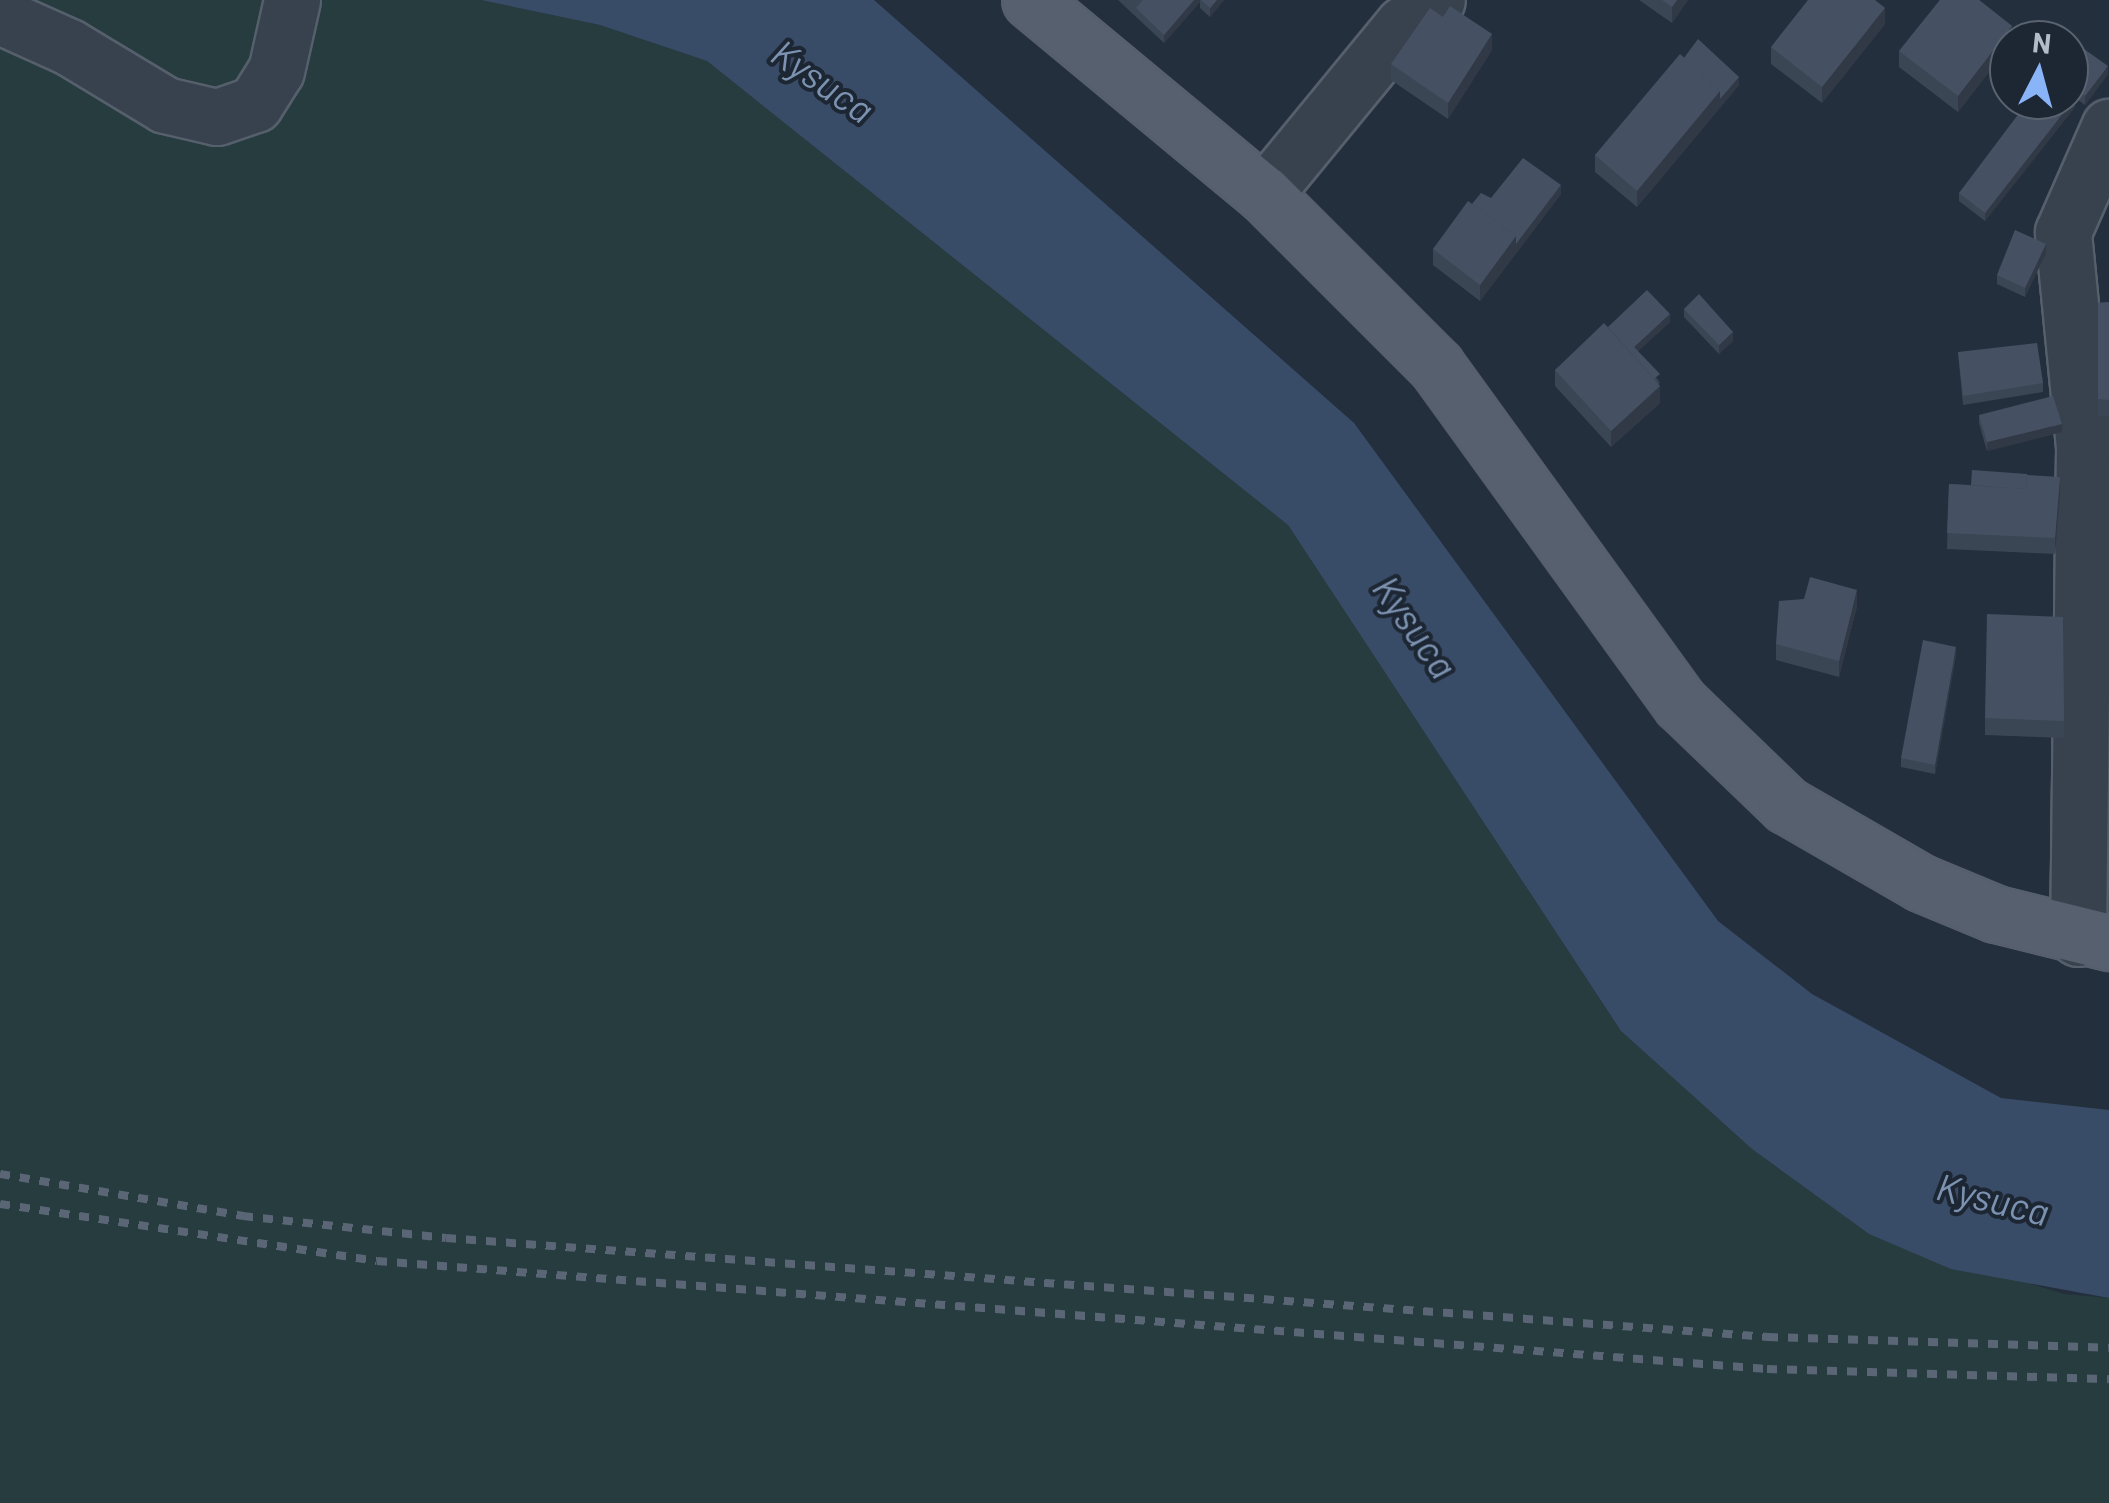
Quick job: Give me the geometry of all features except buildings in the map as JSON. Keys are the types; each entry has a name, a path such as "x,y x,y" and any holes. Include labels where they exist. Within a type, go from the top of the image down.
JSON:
{"main road":[{"path":"1030,0 1264,194 1436,366 1680,704 1732,757 1829,835 1936,889 2093,940"}],"street":[{"path":"1264,194 1404,25 1437,0"},
{"path":"0,16 69,47 166,106 218,117 256,104 276,70 290,10"},
{"path":"2093,940 2084,446 2062,232 2109,127"}],"green space":[{"path":"0,0 481,0 600,25 707,61 1288,525 1621,1031 1752,1149 1869,1234 2064,1294 2109,1298 2109,1503 0,1503"}],"water":[{"name":"Kysuca","path":"481,0 874,0 1354,423 1718,921 1812,994 2001,1098 2109,1110 2109,1298 1951,1269 1869,1234 1752,1149 1621,1031 1288,525 707,61 600,25"}],"railway":[{"path":"0,1174 243,1216 446,1238 1768,1337 2109,1348"},
{"path":"0,1204 377,1261 1767,1369 2109,1379"}]}
